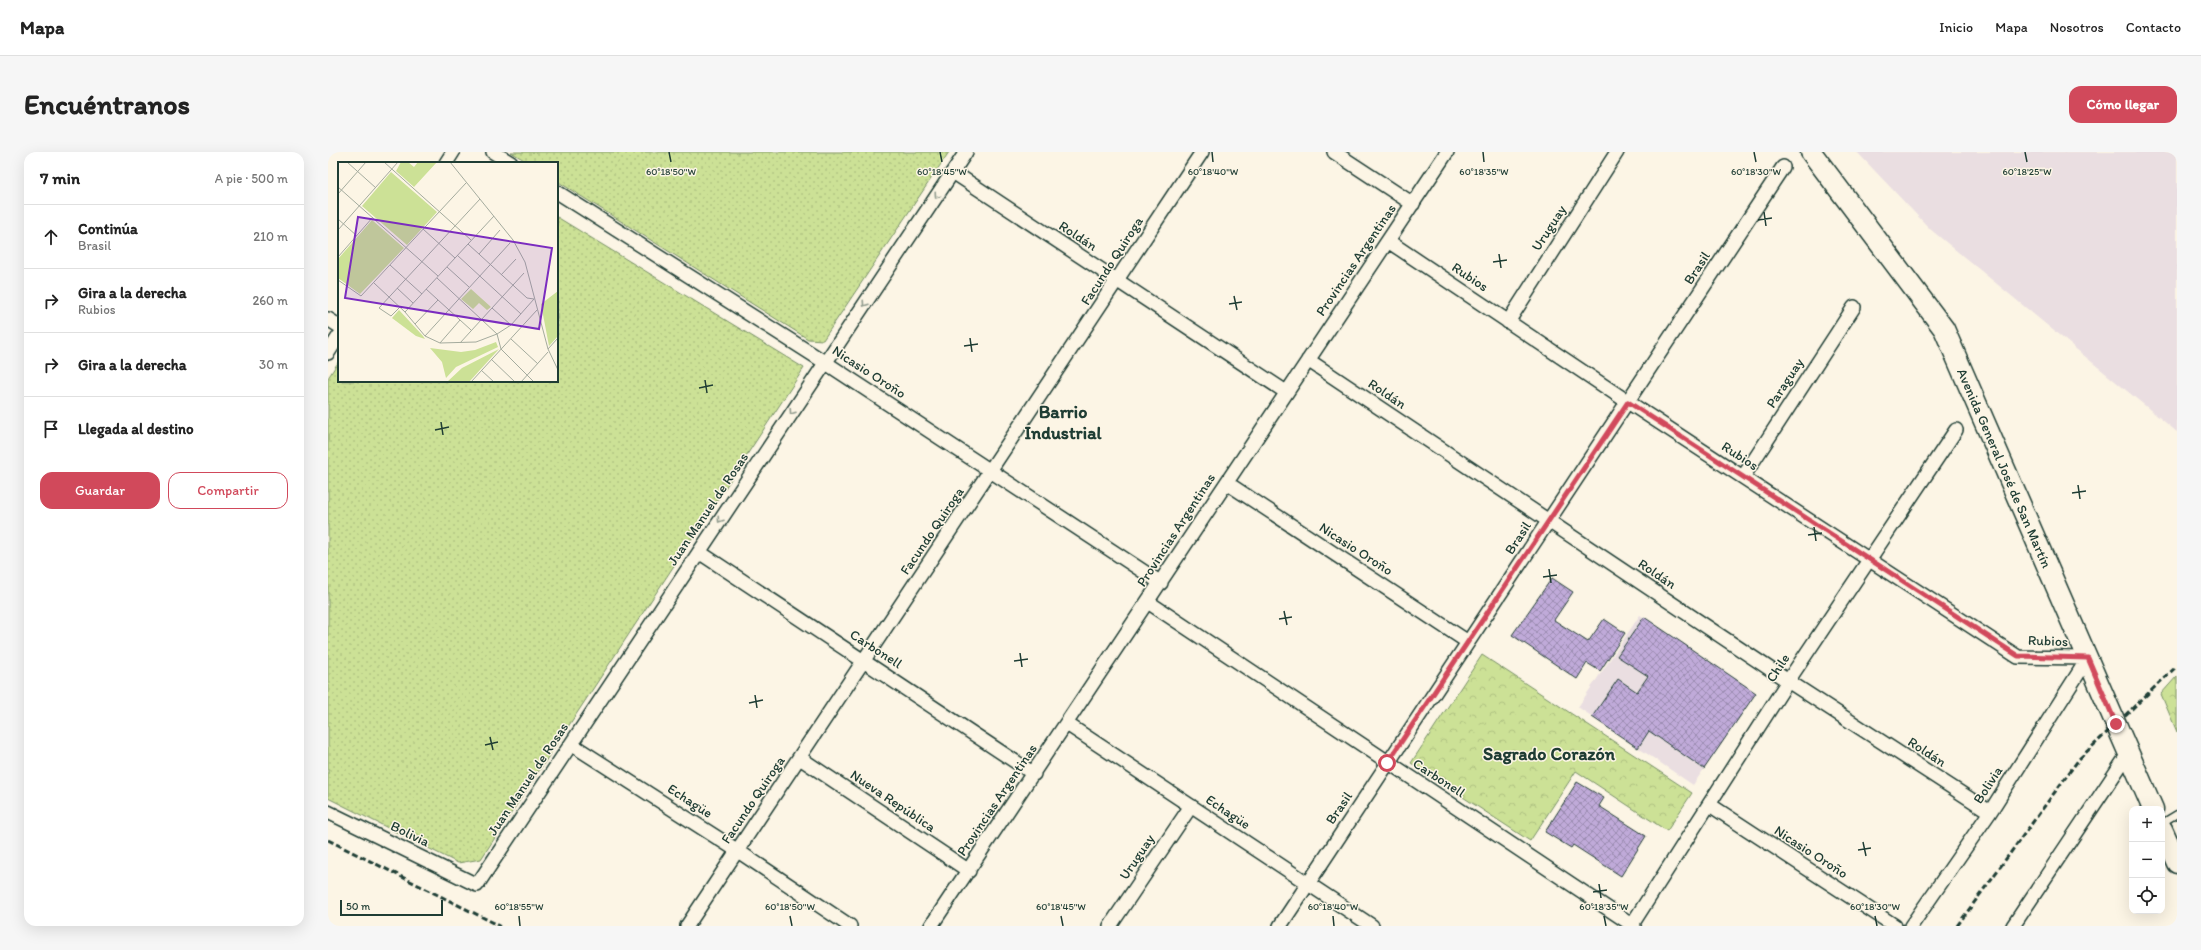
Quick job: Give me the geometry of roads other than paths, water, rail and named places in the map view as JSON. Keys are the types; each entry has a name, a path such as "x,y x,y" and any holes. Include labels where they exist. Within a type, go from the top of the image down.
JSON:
{"main road":[{"name":"Avenida General José de San Martín","path":"1812,152 1944,329 2152,806"},
{"path":"2165,836 2177,863"}],"street":[{"path":"447,162 453,152"},
{"path":"493,152 509,162"},
{"name":"Juan Manuel de Rosas","path":"477,884 966,152"},
{"name":"Facundo Quiroga","path":"687,926 1118,281 1202,152"},
{"path":"1334,152 1413,204"},
{"name":"Provincias Argentinas","path":"931,926 1034,774 1286,392 1447,152"},
{"name":"Uruguay","path":"1508,322 1617,152"},
{"name":"Brasil","path":"1280,926 1783,167"},
{"name":"Roldán","path":"953,172 1286,392"},
{"name":"Nicasio Oroño","path":"558,193 826,363 1161,583"},
{"name":"Rubios","path":"1388,241 1628,402 2018,656 2088,658"},
{"name":"Paraguay","path":"1743,477 1854,307"},
{"path":"328,319 338,325"},
{"path":"328,353 338,338"},
{"name":"Roldán","path":"1308,360 1788,682 1990,812"},
{"name":"Chile","path":"1632,926 1788,682 1956,430"},
{"name":"Nicasio Oroño","path":"1227,483 1468,642"},
{"name":"Carbonell","path":"699,552 1034,774"},
{"name":"Carbonell","path":"1148,602 1632,926"},
{"name":"Bolivia","path":"1911,926 1990,812 2088,658"},
{"name":"Echagüe","path":"1067,724 1372,926"},
{"name":"Echagüe","path":"571,744 738,851 850,926"},
{"path":"2014,926 2128,754"},
{"name":"Nueva República","path":"800,758 969,871"},
{"name":"Nicasio Oroño","path":"1710,805 1895,926"},
{"name":"Uruguay","path":"1110,926 1191,806"},
{"name":"Bolivia","path":"328,812 477,884"}],"lane":[{"path":"2165,821 2177,814"}],"railway":[{"path":"1957,926 2079,759 2177,666"},
{"path":"328,840 500,926"}],"district":[{"name":"Barrio Industrial","path":"1063,422"},
{"name":"Sagrado Corazón","path":"1549,754"}]}
